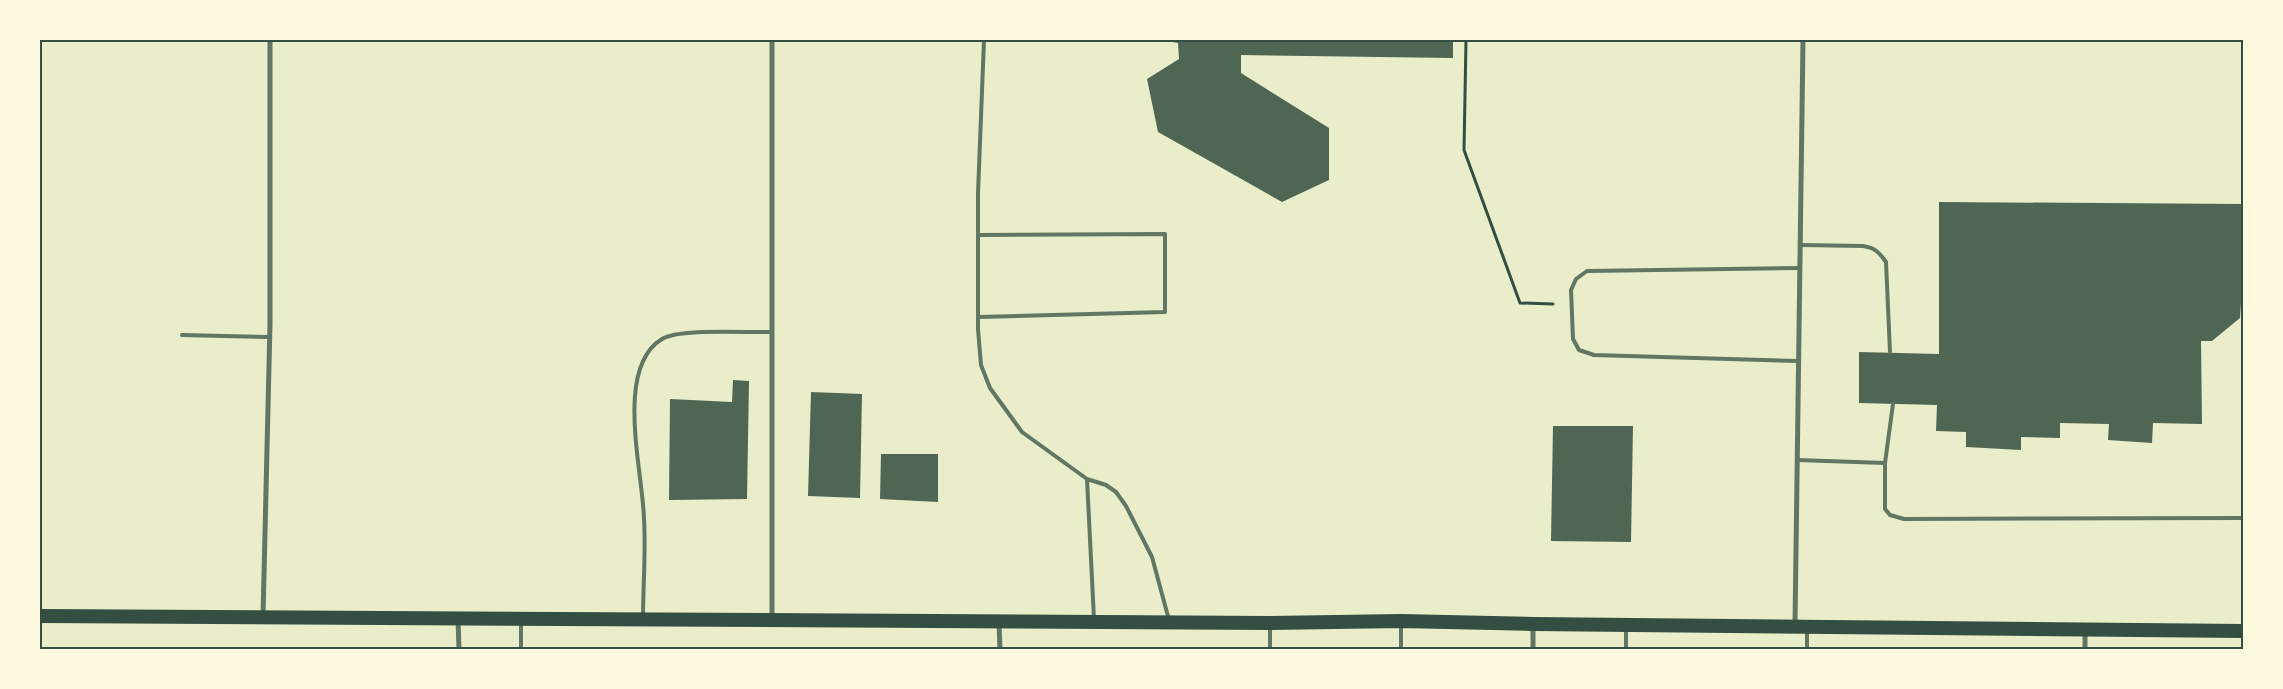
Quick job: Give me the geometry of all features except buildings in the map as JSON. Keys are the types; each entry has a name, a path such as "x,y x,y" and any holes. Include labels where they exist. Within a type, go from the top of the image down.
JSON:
{"highway":[{"path":"40,616 1170,623 1400,621 2243,631"}],"street":[{"path":"263,618 269,337 270,40"},
{"path":"772,40 772,621"},
{"path":"1801,626 1797,460 1802,40"},
{"path":"458,619 459,649"},
{"path":"1000,622 1000,649"},
{"path":"1532,624 1533,649"},
{"path":"2085,630 2086,649"}],"lane":[{"path":"984,40 978,234 978,317 981,365 990,388 1022,432 1087,479 1106,485 1116,492 1126,506 1152,557 1170,623"},
{"path":"978,234 1165,234 1165,312 978,317"},
{"path":"1800,245 1873,248 1886,262 1890,352"},
{"path":"1798,361 1594,355 1579,350 1573,339 1571,290 1576,279 1587,271 1800,268"},
{"path":"643,620 644,518 635,411 636,376 646,352 663,338 681,334 771,332"},
{"path":"182,334 269,337"},
{"path":"1893,404 1885,463 1885,509 1890,515 1904,519 2243,518"},
{"path":"1797,460 1885,463"},
{"path":"1087,479 1095,622"},
{"path":"520,619 521,649"},
{"path":"1400,621 1401,649"},
{"path":"1270,623 1270,649"},
{"path":"1626,625 1626,649"},
{"path":"1801,626 1807,649"}],"path":[{"path":"1466,40 1464,150 1520,303 1572,305"}]}
